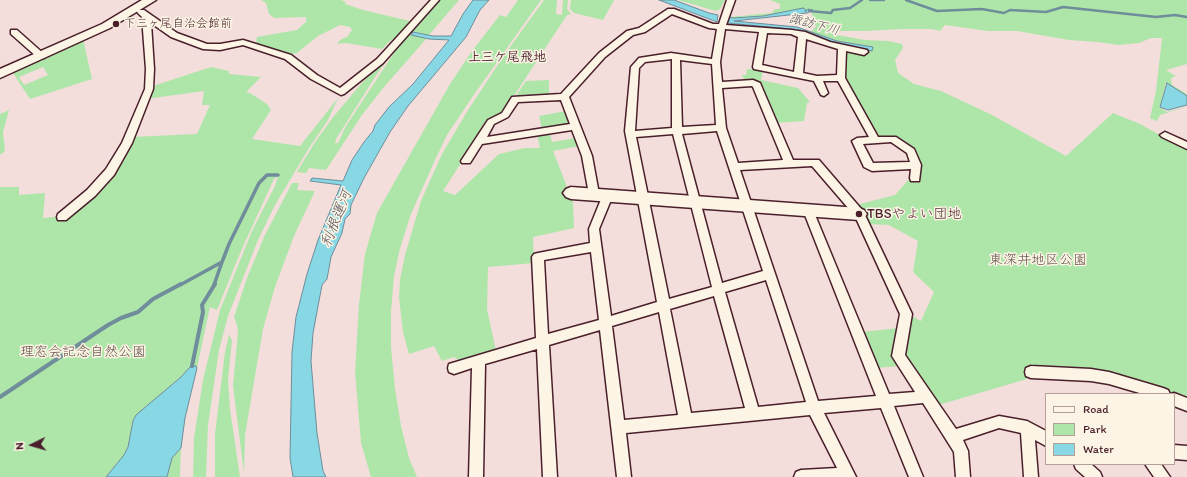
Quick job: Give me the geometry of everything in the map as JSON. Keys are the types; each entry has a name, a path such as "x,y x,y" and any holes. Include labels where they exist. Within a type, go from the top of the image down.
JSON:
{"street":[{"path":"0,74 106,26 150,0"},
{"path":"136,8 174,35 206,47 220,47 243,42 288,57 314,77 341,92 380,61 435,0"},
{"path":"731,0 722,26 716,62 721,128 814,408 848,475 801,477"},
{"path":"466,161 491,122 505,115 515,99 564,98 602,54 630,33 642,30 671,11 712,26 792,32 802,34 828,44 864,52"},
{"path":"62,217 104,180 127,143 149,89 150,69 146,16"},
{"path":"763,30 757,67 817,79 842,78"},
{"path":"14,32 41,56"},
{"path":"798,75 802,34"},
{"path":"842,47 842,78 875,140"},
{"path":"686,420 631,134 635,67 642,60 676,56 716,62"},
{"path":"676,56 677,131 718,289 754,414"},
{"path":"817,79 824,93"},
{"path":"718,85 753,83 757,85 789,163"},
{"path":"564,98 576,126 601,195 594,229 595,247 624,477"},
{"path":"479,141 576,126"},
{"path":"631,134 721,128"},
{"path":"1165,135 1187,146"},
{"path":"915,178 916,166 916,160 910,151 902,144 893,139 857,141 868,166 916,166"},
{"path":"734,167 815,162 859,214 906,314 898,356 961,451 963,477"},
{"path":"571,193 859,214"},
{"path":"808,210 916,477"},
{"path":"550,477 538,258 595,247"},
{"path":"454,368 770,274"},
{"path":"476,477 478,362"},
{"path":"1031,372 1091,375 1109,378 1160,393"},
{"path":"618,427 926,397"},
{"path":"1175,399 1187,405"},
{"path":"953,437 999,422 1027,428 1045,438"},
{"path":"1027,428 1031,477"},
{"path":"1175,452 1187,453"},
{"path":"1082,465 1095,477"},
{"path":"1153,465 1163,477"}],"green space":[{"path":"261,0 341,0 346,2 345,4 363,10 410,21 399,35 382,49 346,43 337,44 340,40 347,37 352,30 350,27 340,25 318,36 297,53 288,55 256,44 257,37 297,30 306,22 306,17 274,18 269,14 266,3"},
{"path":"437,0 459,0 429,35 413,32 411,35 427,38 384,87 362,115 326,170 309,168 306,173 297,172 315,142 334,116 361,84 395,49 377,74 336,139 335,143 338,143 346,126 398,47 403,36"},
{"path":"518,0 541,0 447,135 411,214 400,248 394,276 391,311 391,347 395,389 401,426 409,458 417,477 371,477 361,443 355,372 359,304 365,254 377,213 450,84 472,51 500,15 506,17"},
{"path":"544,0 557,0 556,14 562,15 563,0 568,0 567,9 571,14 567,15 502,114 488,121 443,191 455,195 499,154 525,148 540,148 537,135 550,133 552,142 576,138 579,146 553,151 573,202 574,228 533,237 534,263 488,267 487,309 496,351 462,362 454,357 442,361 434,346 409,354 403,332 399,297 400,280 405,255 421,201 442,154 468,110 505,54"},
{"path":"571,0 614,0 603,20 574,13 570,9"},
{"path":"678,0 725,0 720,9 716,11"},
{"name":"東深井地区公園","path":"770,0 1187,0 1187,64 1166,70 1176,76 1171,78 1172,85 1187,94 1187,96 1166,83 1160,107 1167,112 1187,107 1160,115 1157,121 1150,118 1156,91 1162,38 1151,38 1139,43 1118,45 1069,40 1017,31 988,31 945,25 940,31 932,29 902,29 831,32 837,35 865,40 888,41 902,44 903,48 895,60 898,73 914,84 941,91 990,114 1066,156 1113,113 1140,124 1187,150 1187,400 1175,394 1175,393 1102,371 1058,367 1025,374 1027,379 935,406 903,355 910,315 921,321 934,292 913,272 918,241 889,225 868,224 856,205 895,195 910,178 920,179 920,161 905,141 895,137 881,137 876,135 846,78 846,51 848,50 867,54 868,50 872,50 873,47 837,41 811,32 817,25 813,25 811,22 814,20 811,11 813,10 806,12 804,11 806,10 795,10 785,13 747,18 729,17 772,13 775,9 780,9 780,4"},
{"path":"83,39 92,79 30,99 13,73 15,70","holes":["43,67 48,75 24,85 19,77"]},
{"name":"理窓会記念自然公園","path":"211,67 229,71 229,74 261,77 246,92 267,104 271,110 252,139 300,146 338,98 328,120 309,148 275,205 258,240 228,316 219,350 208,425 206,477 193,477 194,438 203,380 220,310 252,231 275,186 278,176 274,179 241,251 217,310 210,307 197,368 196,366 190,367 133,421 128,447 124,455 106,477 0,477 0,187 19,187 19,195 45,193 43,218 65,216 82,202 131,137 197,134 210,105 202,105 204,91 146,99 150,87"},
{"path":"747,69 763,70 761,80 798,88 810,102 807,103 804,121 776,123 760,84 745,81 742,75 746,75"},
{"path":"549,80 549,96 515,97 526,81"},
{"path":"9,110 3,132 5,151 0,155 0,114"},
{"path":"566,111 571,123 569,125 542,129 539,116"},
{"path":"292,183 299,183 297,190 315,191 294,236 275,287 263,329 245,435 244,473 233,386 238,332 234,317 247,278 264,237"},
{"path":"899,328 900,366 876,368 861,332"},
{"path":"229,335 232,340 228,380 230,409 240,477 215,477 215,434 225,352"},
{"path":"181,448 180,477 167,477 172,458"}],"water":[{"name":"利根運河","path":"473,0 489,0 480,10 466,37 408,106 390,132 364,178 351,205 350,214 345,219 342,233 331,257 327,279 322,285 313,333 311,361 317,433 323,471 326,477 293,477 290,458 292,352 296,317 307,274 318,240 341,185 310,181 312,178 343,181 352,160 373,131 375,125 389,107 413,84 449,40 429,39 411,35 413,32 433,36 451,36 463,14"},
{"path":"659,0 674,0 718,15 717,22"},
{"path":"803,8 806,10 805,12 808,9 813,10 807,13 734,21 797,27 837,41 873,47 872,51 831,42 791,29 727,23 729,17 763,16"},
{"path":"1167,83 1187,96 1187,105 1168,110 1160,107"},
{"path":"196,366 197,368 185,418 181,448 172,458 167,477 106,477 124,455 128,447 133,421 136,415 181,377 190,367"}],"waterway":[{"name":"諏訪下川","path":"809,11 831,13 833,10 850,8 862,0"},
{"path":"870,0 884,0"},
{"path":"906,0 937,11 982,9 1004,13 1010,10 1046,12 1063,7 1156,17 1175,15 1187,17"},
{"path":"222,262 229,244 259,183 267,175 278,175"},
{"path":"180,285 222,262"},
{"path":"214,285 222,262"},
{"path":"0,397 108,325 121,318 138,312 153,299 181,284"},
{"path":"192,366 203,312 202,305 215,284"}],"place":[{"name":"下三ヶ尾自治会館前","path":"116,24"},
{"name":"TBSやよい団地","path":"859,214"}],"district":[{"name":"上三ケ尾飛地","path":"507,58"}]}
